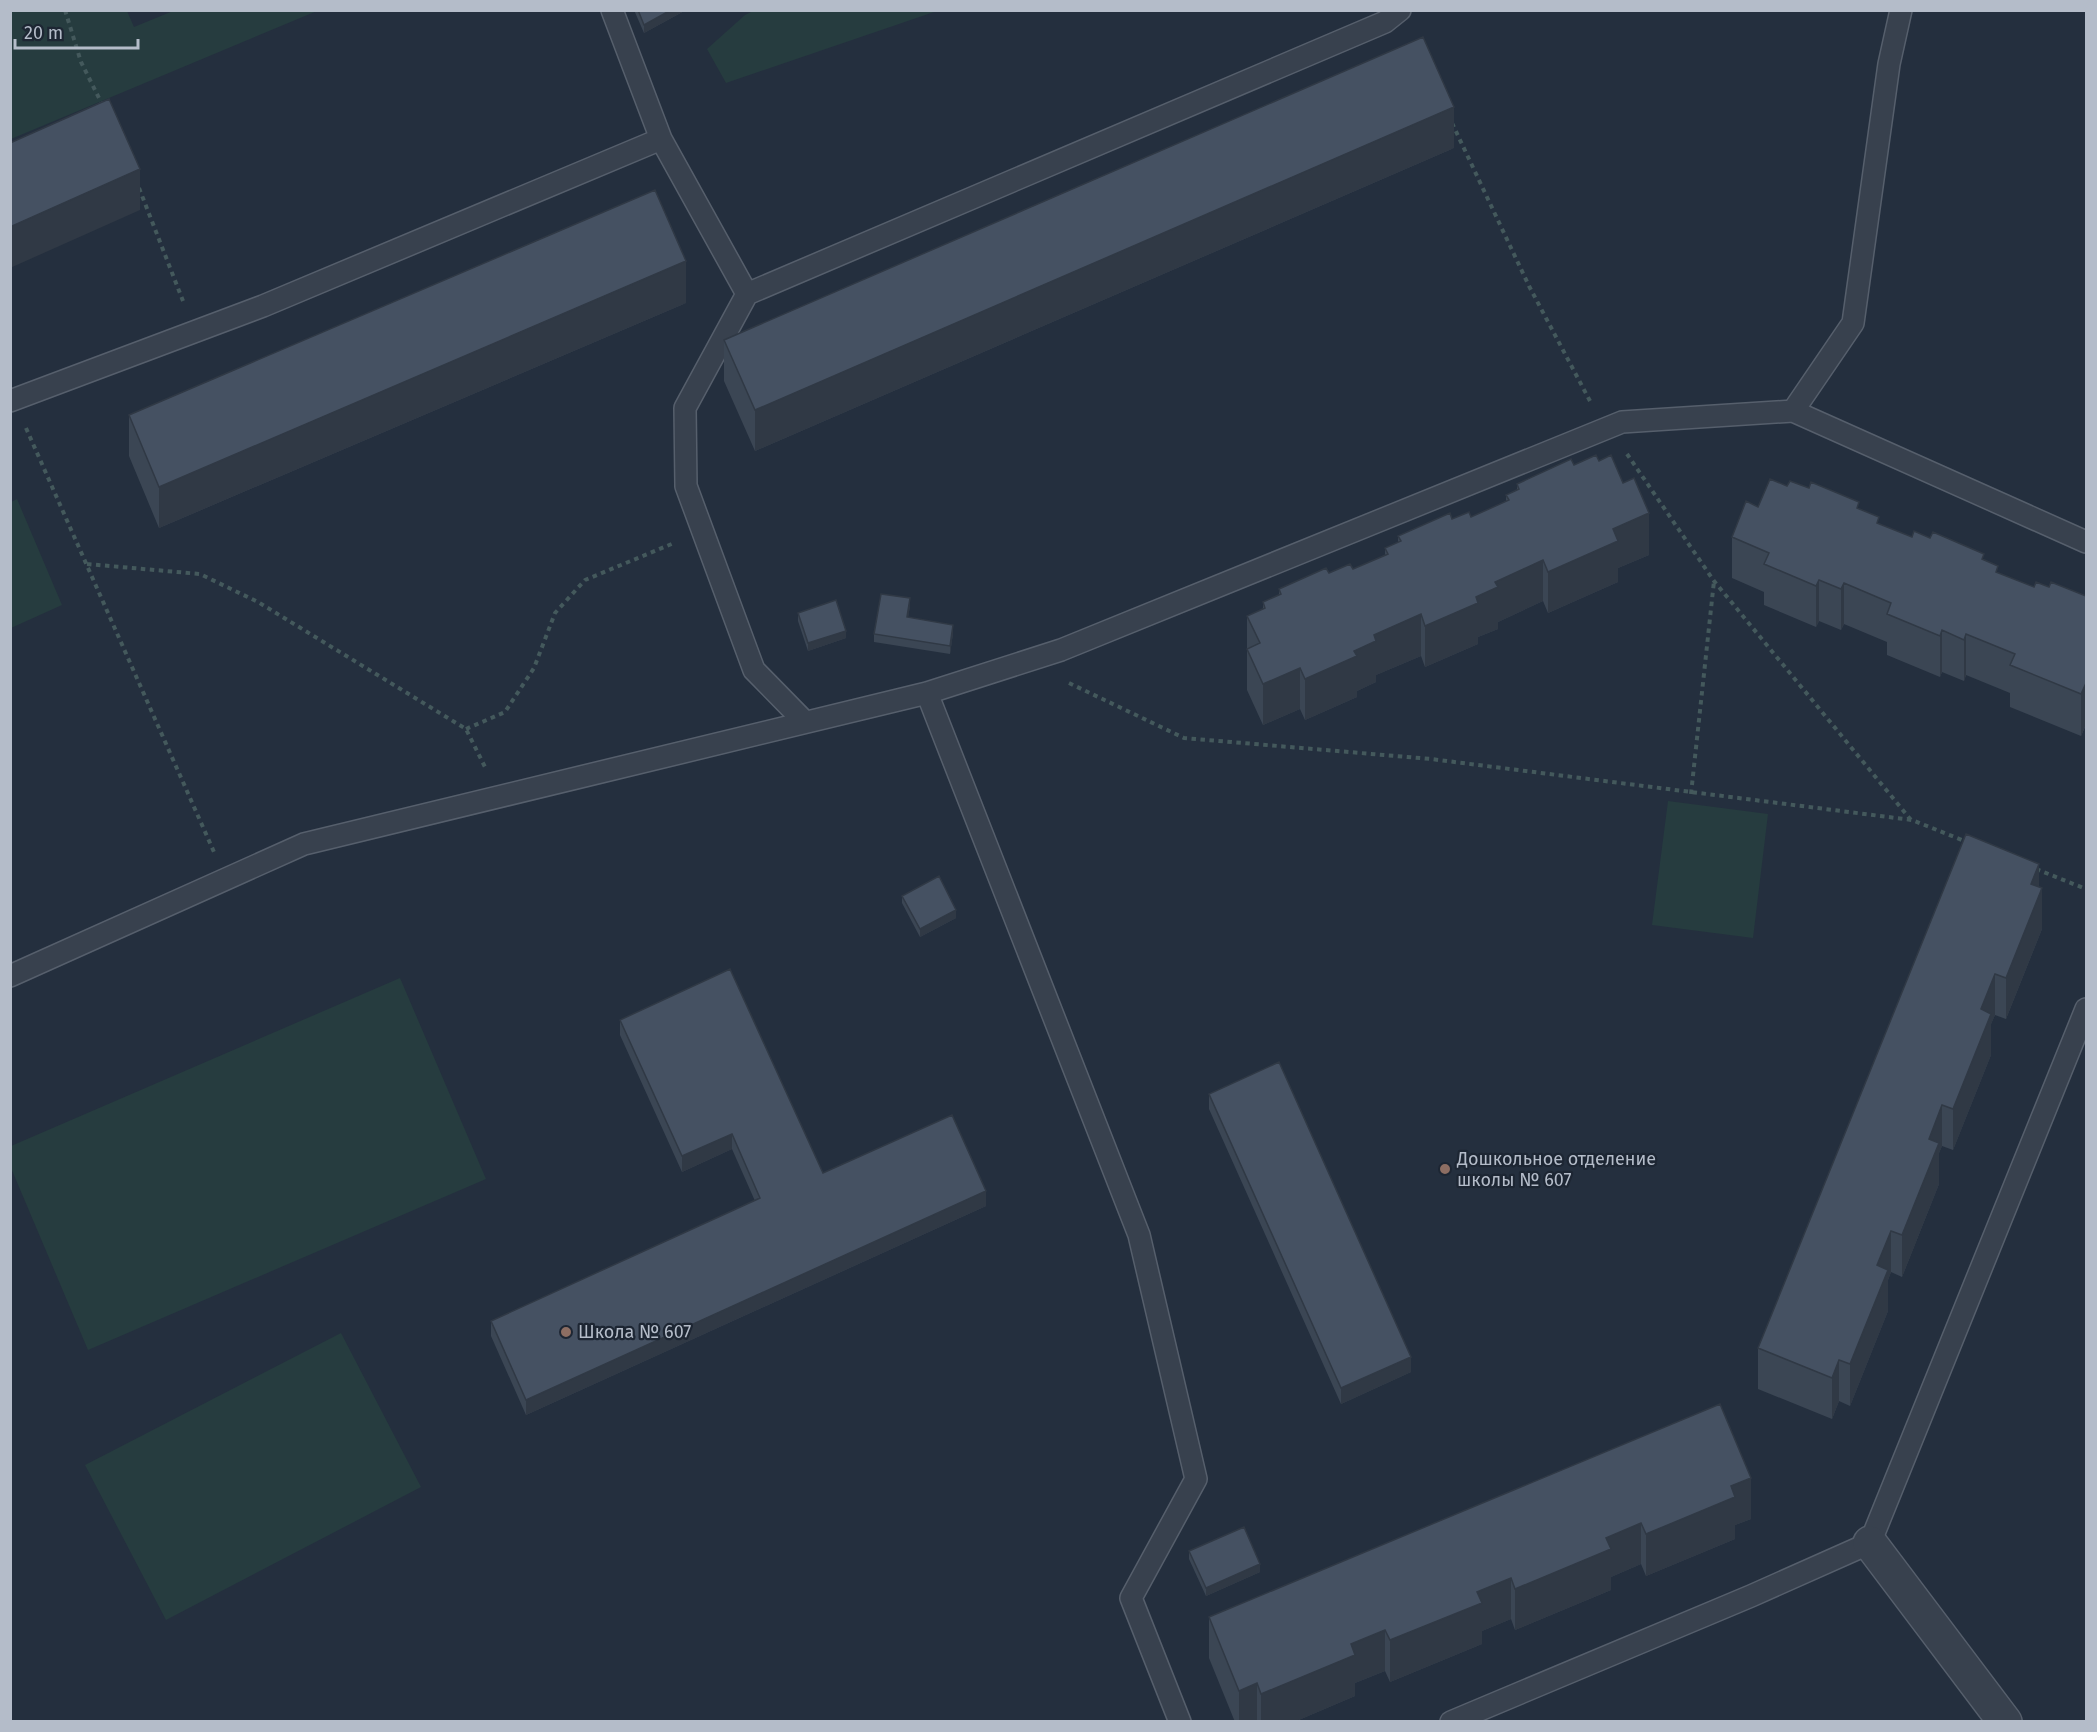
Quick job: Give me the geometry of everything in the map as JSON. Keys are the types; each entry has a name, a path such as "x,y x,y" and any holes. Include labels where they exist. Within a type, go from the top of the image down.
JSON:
{"street":[{"path":"1870,1543 2005,1722"}],"lane":[{"path":"612,10 661,139 747,294"},
{"path":"804,721 754,670 686,486 685,408 747,294 1385,22 1400,10"},
{"path":"1793,411 1853,322 1889,64 1901,10"},
{"path":"12,400 263,306 661,139"},
{"path":"10,976 304,844 927,693 1025,662 1622,422 1793,411 2086,542"},
{"path":"927,693 1139,1235 1196,1479 1131,1598 1180,1722"},
{"path":"1451,1722 1751,1596 1870,1543 2086,1009"}],"path":[{"path":"65,10 81,62 106,111"},
{"path":"1449,117 1529,286 1583,392 1714,581 1912,820"},
{"path":"137,184 194,331"},
{"path":"12,400 226,879"},
{"path":"465,729 505,712 534,668 555,613 585,580 703,531"},
{"path":"87,564 200,574 258,602 465,729 500,796"},
{"path":"1691,794 1714,581"},
{"path":"1025,662 1184,738 1431,759 1691,794 1912,820 1977,846"},
{"path":"2032,867 2086,889"}],"green space":[{"path":"11,10 127,11 134,27 173,11 317,11 11,139"},
{"path":"755,10 937,11 726,83 707,49 745,15"},
{"path":"17,499 62,605 11,628 11,502"},
{"path":"1668,801 1768,814 1753,938 1652,925"},
{"path":"400,978 486,1179 88,1350 11,1168 11,1146"},
{"path":"341,1333 421,1487 166,1620 85,1465"}],"building":[{"path":"638,10 671,10 644,25"},
{"path":"1423,37 1454,107 755,410 724,340"},
{"path":"109,99 140,169 10,227 10,143"},
{"path":"655,190 686,261 159,487 129,415"},
{"path":"1596,455 1599,461 1611,455 1623,483 1634,478 1649,513 1613,529 1618,541 1548,572 1543,560 1495,582 1498,587 1476,597 1478,603 1425,626 1421,614 1374,635 1376,641 1354,651 1357,656 1305,679 1300,668 1263,684 1247,649 1260,643 1247,616 1265,608 1263,602 1281,594 1279,589 1326,568 1329,573 1350,564 1353,569 1388,554 1385,548 1401,541 1398,536 1450,513 1452,519 1469,512 1471,517 1509,500 1506,495 1519,489 1517,484 1571,459 1574,465"},
{"path":"1770,479 1787,486 1790,481 1809,488 1811,482 1859,502 1857,508 1879,517 1877,523 1912,537 1914,531 1930,538 1933,532 1984,554 1982,559 1998,566 1996,572 2034,587 2036,582 2049,587 2051,582 2086,596 2086,683 2081,694 2010,665 2015,654 1966,634 1964,640 1942,630 1940,636 1887,614 1891,603 1844,583 1841,589 1819,580 1816,586 1764,564 1769,553 1732,537 1746,501 1758,507"},
{"path":"881,594 910,598 907,617 953,625 950,646 874,634"},
{"path":"836,600 846,631 808,643 798,613"},
{"path":"1966,834 2039,864 2031,884 2042,888 2006,978 1995,974 1981,1009 1991,1014 1953,1109 1942,1105 1929,1139 1939,1143 1902,1235 1891,1231 1877,1265 1888,1270 1850,1364 1839,1360 1832,1378 1758,1348"},
{"path":"939,876 956,910 920,929 902,896"},
{"path":"730,969 823,1173 952,1115 986,1191 526,1400 491,1321 760,1198 732,1134 682,1156 620,1020"},
{"path":"1279,1062 1411,1357 1341,1388 1209,1094"},
{"path":"1720,1404 1751,1478 1731,1486 1735,1497 1646,1534 1641,1523 1606,1538 1611,1549 1515,1589 1511,1578 1477,1592 1482,1603 1390,1640 1385,1630 1351,1644 1355,1655 1261,1694 1257,1683 1239,1691 1209,1617"},
{"path":"1244,1527 1260,1564 1206,1588 1189,1551"}],"place":[{"name":"Дошкольное отделение школы № 607","path":"1445,1169"},
{"name":"Школа № 607","path":"566,1332"}]}
